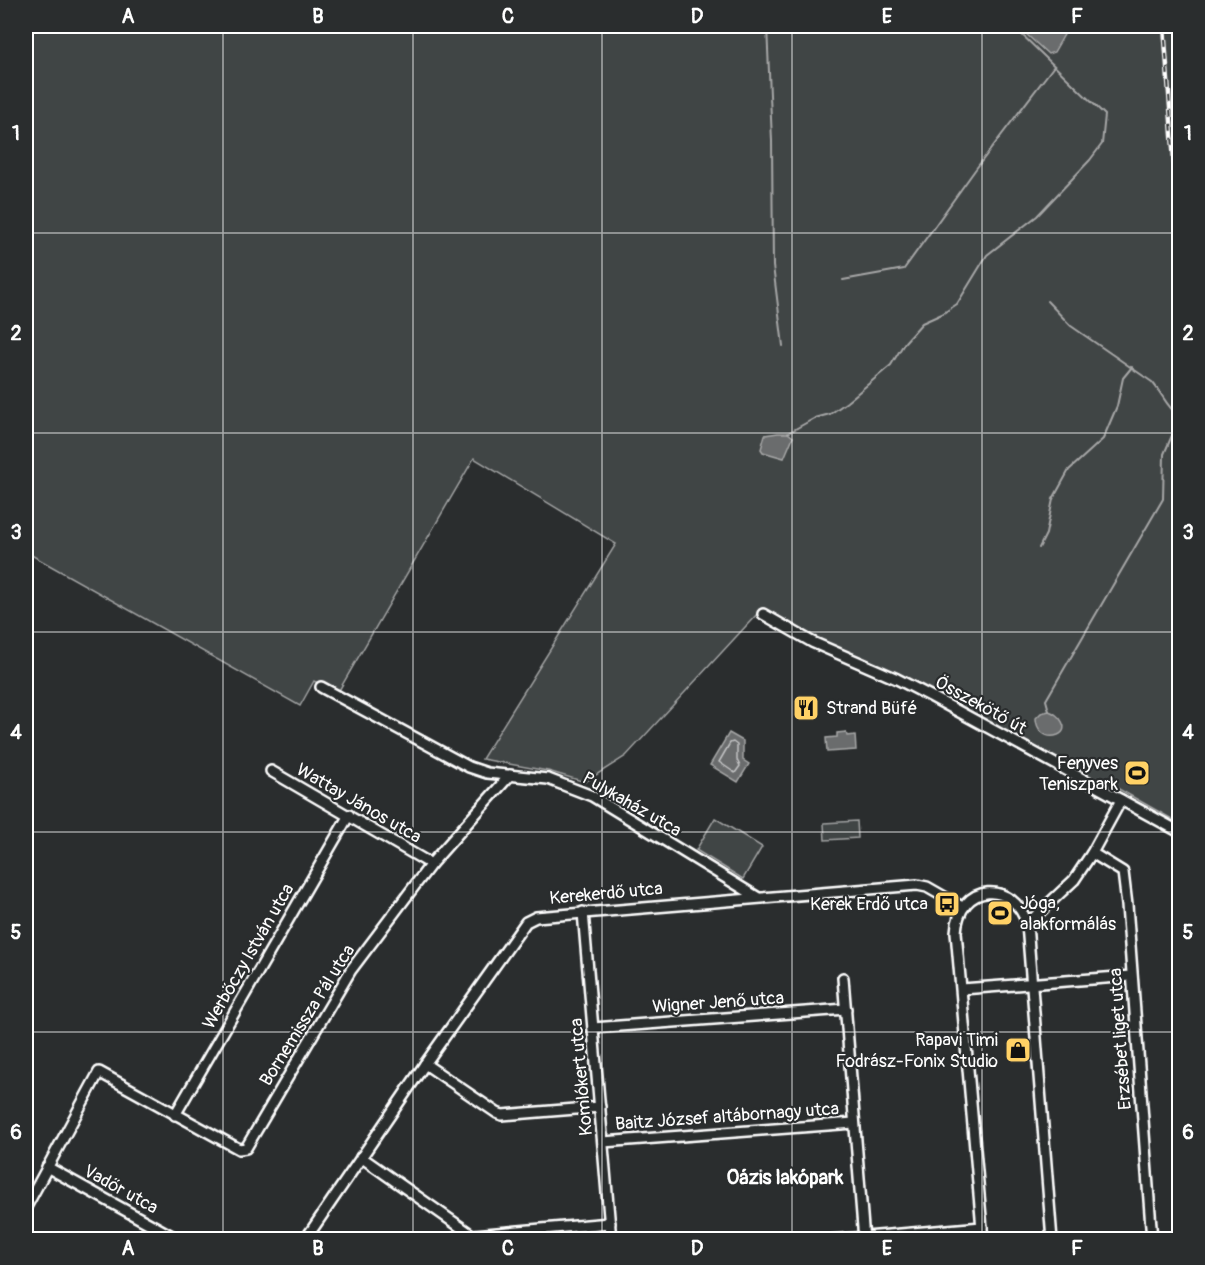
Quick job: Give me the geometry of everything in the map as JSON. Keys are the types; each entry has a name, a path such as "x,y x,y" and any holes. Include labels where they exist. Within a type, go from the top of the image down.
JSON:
{"street":[{"name":"Összekötő út","path":"763,614 812,642 926,694 1179,832"},
{"name":"Pulykaház utca","path":"321,687 469,767 487,773 548,778 592,796 757,897"},
{"name":"Wattay János utca","path":"271,771 431,864"},
{"name":"Bornemissza Pál utca","path":"47,1167 99,1072 239,1149 246,1148 351,970 431,864 510,775"},
{"path":"1026,924 1074,880 1092,853 1121,800"},
{"name":"Werbőczy István utca","path":"175,1114 349,815"},
{"name":"Erzsébet liget utca","path":"1092,853 1123,872 1152,1239"},
{"name":"Kerekerdő utca","path":"305,1239 526,922 536,916 917,885 927,887 963,907"},
{"path":"983,1239 956,932 958,918 963,907 974,897 997,894 1016,903 1024,914 1026,924 1052,1239"},
{"name":"Komlókert utca","path":"583,912 611,1239"},
{"path":"962,989 1131,975"},
{"path":"843,978 864,1238"},
{"name":"Wigner Jenő utca","path":"593,1028 846,1009"},
{"path":"425,1064 502,1115 600,1107"},
{"name":"Baitz József altábornagy utca","path":"603,1142 854,1123"},
{"path":"361,1157 476,1237 610,1223"},
{"path":"26,1207 47,1167"},
{"name":"Vadőr utca","path":"47,1167 178,1239"},
{"path":"831,1239 981,1227"}],"shaded area":[{"path":"26,26 1179,26 1179,823 1117,788 1057,766 759,612 626,756 585,782 548,771 482,759 616,544 474,458 337,694 314,681 300,706 26,552 26,504 30,497 26,494"},
{"path":"715,818 762,847 743,879 696,850"},
{"path":"857,821 858,838 825,840 824,823"}],"water":[{"path":"1027,26 1069,26 1054,52 1048,54 1025,33"},
{"path":"788,433 793,437 784,458 763,452 761,449 765,435"},
{"path":"1049,711 1059,718 1064,726 1058,735 1045,735 1038,726 1036,718 1041,713"},
{"path":"846,732 847,736 855,735 856,750 827,752 826,738 837,737 837,733"},
{"path":"729,733 743,741 743,760 749,764 738,782 710,765"}],"waterway":[{"path":"767,26 772,141 773,266 783,346"},
{"path":"788,433 815,418 830,414 891,365 905,342 922,323 957,304 987,255 1037,216 1090,160 1102,144 1105,115 1013,26"},
{"path":"843,280 904,269 1054,66"},
{"path":"1047,301 1071,326 1152,382 1171,409 1179,416"},
{"path":"1039,548 1046,534 1053,499 1069,470 1103,439 1117,406 1123,378 1132,367"},
{"path":"1049,711 1046,700 1163,499 1164,454 1180,417"}],"railway":[{"path":"1164,26 1180,244"}],"place":[{"name":"Strand Büfé","path":"806,708"},
{"name":"Fenyves Teniszpark","path":"1137,773"},
{"name":"Kerek Erdő utca","path":"947,904"},
{"name":"Jóga, alakformálás","path":"1000,913"},
{"name":"Rapavi Timi Fodrász-Fonix Studio","path":"1018,1050"}],"district":[{"name":"Oázis lakópark","path":"785,1177"}]}
